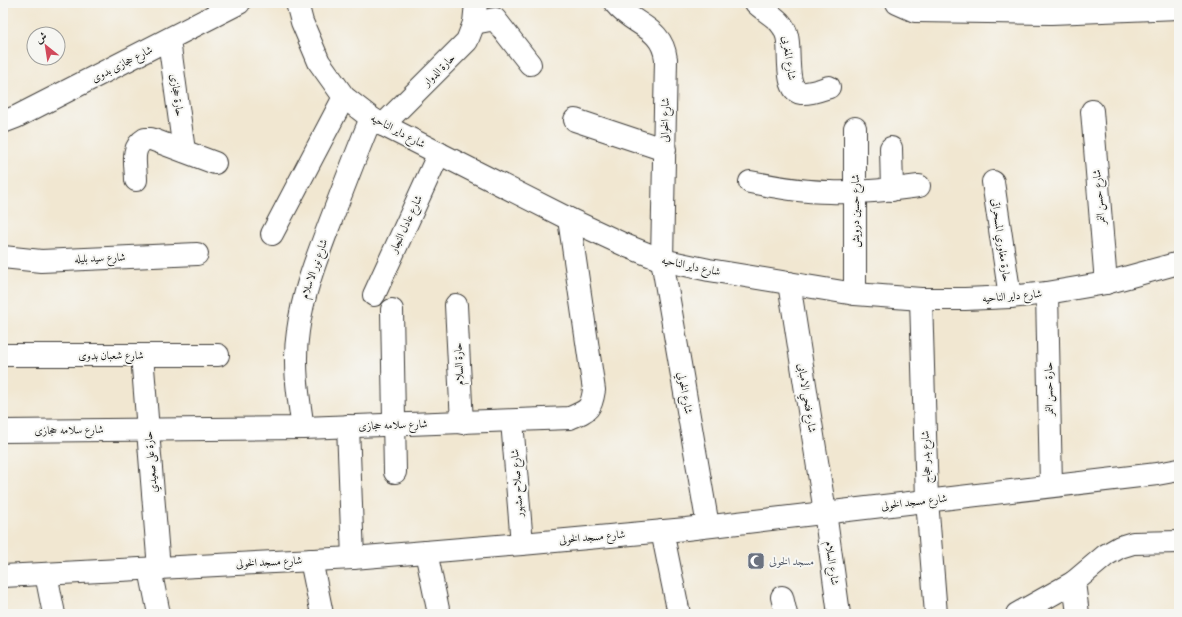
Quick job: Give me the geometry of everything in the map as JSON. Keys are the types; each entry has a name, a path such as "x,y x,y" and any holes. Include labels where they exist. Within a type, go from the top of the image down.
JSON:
{"street":[{"name":"شارع حجازى بدوى","path":"3,122 16,117 169,40 239,3"},
{"name":"شارع داير الناحيه","path":"297,3 302,22 319,62 344,97 377,122 569,219 627,246 662,260 709,270 855,294 921,299 1010,297 1047,293 1106,282 1179,263"},
{"name":"شارع المغربى","path":"756,3 776,18 783,26 787,36 790,79 793,88 799,93 809,93 828,87"},
{"path":"897,3 915,11 1051,13 1179,8"},
{"name":"شارع الخوالى","path":"620,4 627,15 655,34 661,41 665,50 665,150 662,260"},
{"path":"475,13 495,19 530,64"},
{"name":"حارة الدوار","path":"377,122 467,41 475,13"},
{"name":"حارة حجازى","path":"169,40 184,151"},
{"path":"272,234 344,97"},
{"name":"شارع حسن النمر","path":"1092,111 1106,282"},
{"path":"575,120 665,150"},
{"name":"شارع نور الاسلام","path":"303,428 298,396 296,364 298,332 303,300 312,269 377,122"},
{"name":"شارع حسين درويش","path":"855,128 855,294"},
{"path":"136,180 136,146 145,139 151,139 215,163"},
{"path":"891,148 892,190"},
{"name":"شارع عادل النجار","path":"374,295 439,153"},
{"path":"750,182 802,190 828,192 892,190 920,186"},
{"name":"حارة مغاوري المسحراتى","path":"993,182 1010,297"},
{"name":"شارع سلامه حجازى","path":"3,431 303,428 570,418 584,412 591,405 594,390 569,219"},
{"name":"شارع سيد بليله","path":"3,257 41,261 198,254"},
{"name":"شارع الخولي","path":"662,260 708,526"},
{"name":"شارع فتحي الامبابى","path":"789,283 825,512"},
{"name":"حارة حسن النمر","path":"1047,293 1051,486"},
{"name":"شارع بدر حجاج","path":"921,299 927,500 936,614"},
{"name":"حارة السلام","path":"456,305 462,423"},
{"path":"392,310 395,472"},
{"name":"شارع شعبان بدوى","path":"3,355 218,355"},
{"name":"حارة على صعيدي","path":"142,355 159,614"},
{"name":"شارع صلاح مشهور","path":"512,421 522,544"},
{"path":"348,426 353,558"},
{"name":"شارع مسجد الخولى","path":"3,576 353,558 522,544 708,526 1157,474 1179,470"},
{"name":"شارع السلام","path":"825,512 839,614"},
{"path":"662,531 679,614"},
{"path":"1017,614 1074,582 1106,555 1120,547 1133,544 1179,542"},
{"path":"426,552 439,614"},
{"path":"311,560 322,614"},
{"path":"46,574 54,614"},
{"path":"1074,582 1078,614"}],"place":[{"name":"مسجد الخولى","path":"756,561"}]}
